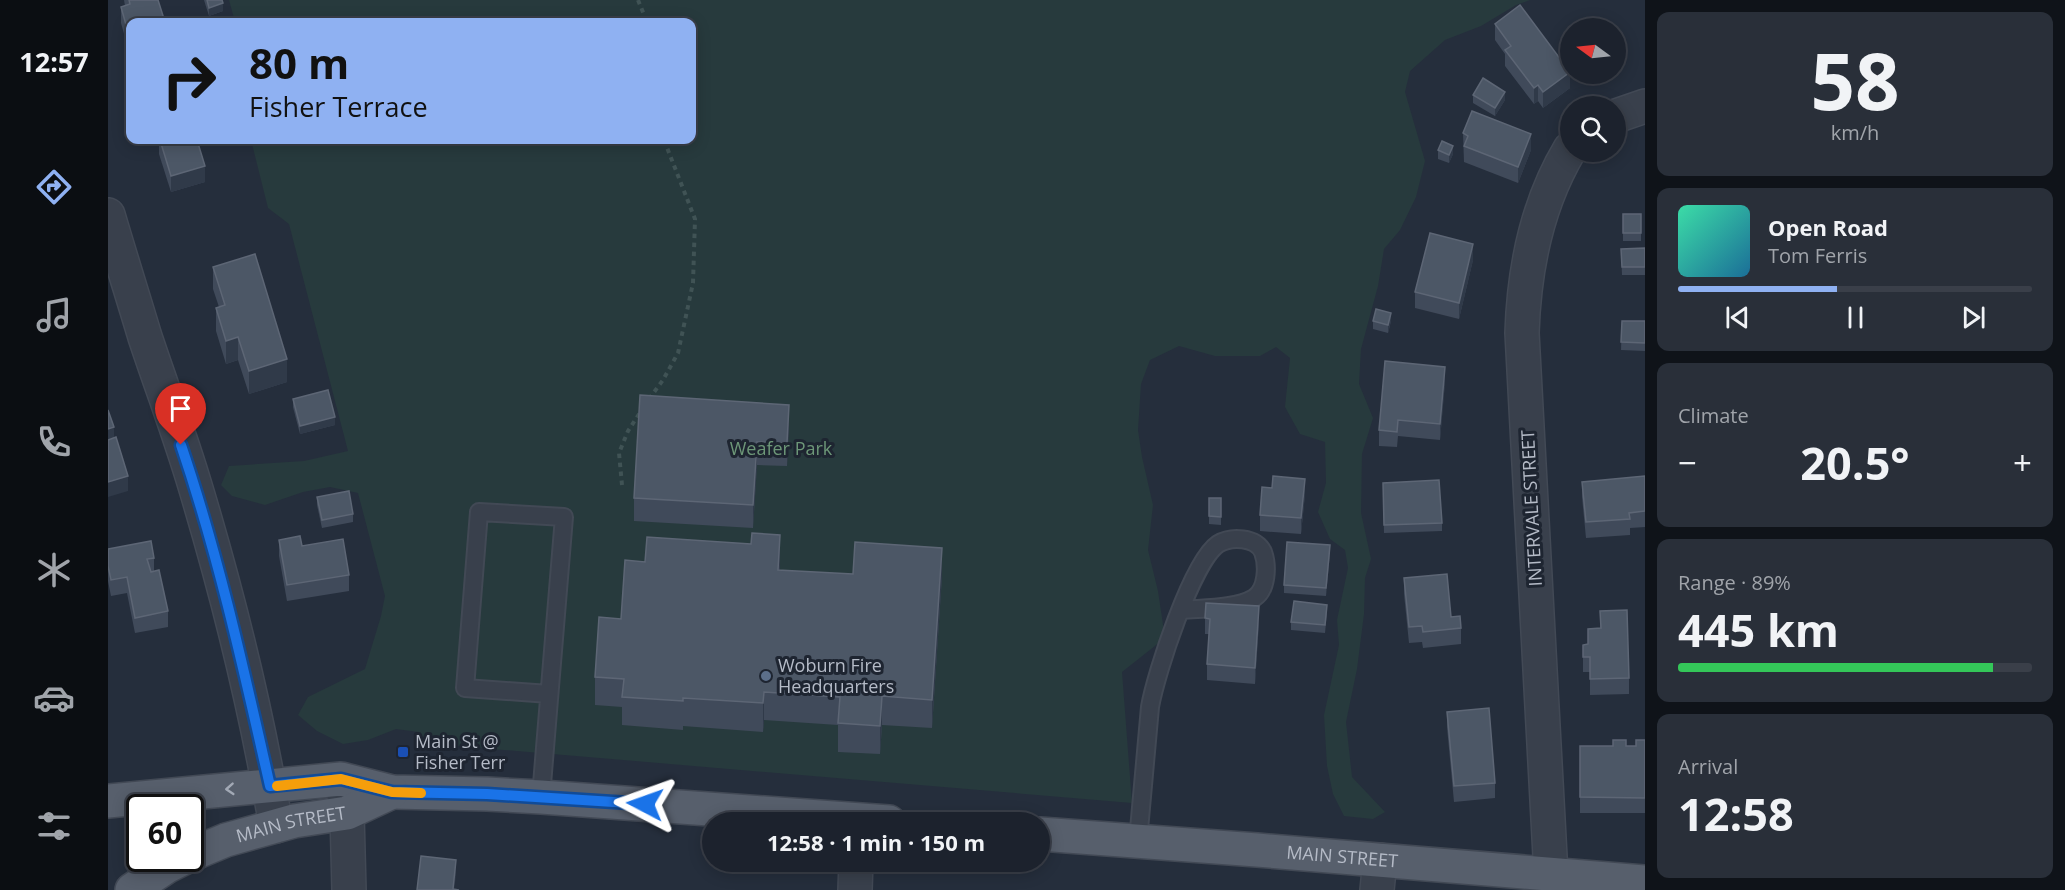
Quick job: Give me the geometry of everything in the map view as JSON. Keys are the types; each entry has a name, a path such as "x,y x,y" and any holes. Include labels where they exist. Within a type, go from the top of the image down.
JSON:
{"main road":[{"name":"MAIN STREET","path":"108,801 341,779 392,792 541,797 746,812"},
{"name":"MAIN STREET","path":"204,849 226,840 294,821 347,813 392,792"},
{"name":"MAIN STREET","path":"1050,835 1138,841 1379,875 1551,875 1645,882"},
{"path":"132,890 158,872"}],"street":[{"path":"1626,113 1645,106"},
{"name":"INTERVALE STREET","path":"1551,875 1522,333 1527,275 1534,237 1554,178 1563,162"},
{"path":"108,215 196,488 217,563 237,637 270,786 276,826"},
{"path":"341,779 347,813 349,890"},
{"path":"855,872 855,890"}],"lane":[{"path":"541,797 564,517 479,512 465,688 549,694"},
{"path":"1138,841 1153,688 1160,664 1197,571 1209,552 1219,543 1227,540 1238,538 1256,544 1262,551 1265,581 1257,597 1235,604 1182,610"}],"path":[{"path":"638,0 645,18"},
{"path":"648,401 678,353 693,283 695,219 666,144"},
{"path":"621,485 619,453 627,431 643,408"}],"green space":[{"name":"Weafer Park","path":"229,0 1530,0 1516,5 1481,26 1445,40 1410,71 1405,92 1425,161 1416,197 1400,230 1384,249 1378,286 1361,349 1359,384 1373,418 1362,454 1361,513 1371,559 1365,578 1364,614 1357,669 1346,722 1352,777 1385,812 1373,819 1344,816 1333,794 1327,766 1324,715 1339,645 1337,620 1348,568 1345,550 1330,539 1318,512 1326,483 1325,442 1300,434 1285,407 1290,358 1276,347 1260,356 1215,356 1179,346 1150,360 1141,384 1138,430 1153,505 1148,550 1158,591 1165,638 1122,672 1132,803 422,743 419,732 396,729 368,740 343,744 317,731 298,715 308,697 365,669 385,596 358,493 330,487 303,492 265,505 232,496 221,485 229,466 304,461 348,451 289,224 268,208 252,144 696,144 696,18 234,18"}],"building":[{"path":"129,0 158,0 164,18 126,18 126,25 121,7 130,4"},
{"path":"207,0 222,0 223,3 209,8"},
{"path":"1520,5 1560,59 1560,79 1543,92 1538,85 1534,88 1505,50 1511,46 1495,24"},
{"path":"1483,78 1505,92 1495,108 1473,95"},
{"path":"1472,111 1531,134 1518,167 1464,146 1468,136 1463,133"},
{"path":"1442,141 1453,146 1449,155 1438,150"},
{"path":"161,144 198,144 205,166 171,176"},
{"path":"1623,214 1641,214 1641,233 1623,233"},
{"path":"1430,233 1473,244 1459,303 1415,292"},
{"path":"1645,248 1645,267 1622,267 1621,249"},
{"path":"255,254 287,359 249,371 238,337 226,341 216,308 225,305 213,267"},
{"path":"1376,309 1391,313 1388,325 1373,321"},
{"path":"1622,321 1645,321 1645,343 1621,342"},
{"path":"1385,361 1445,367 1440,424 1398,420 1397,432 1379,430"},
{"path":"328,390 335,417 300,426 293,399"},
{"path":"640,395 789,405 787,443 757,442 753,505 634,498"},
{"path":"108,410 114,427 108,429"},
{"path":"116,437 128,476 108,482 108,440"},
{"path":"1273,476 1305,479 1301,518 1260,515 1262,487 1272,488"},
{"path":"1645,476 1645,511 1629,513 1630,519 1586,522 1582,482"},
{"path":"1439,480 1442,523 1384,525 1383,483"},
{"path":"349,491 353,514 322,520 317,497"},
{"path":"1209,498 1221,498 1221,517 1209,516"},
{"name":"Woburn Fire Headquarters","path":"752,533 780,535 778,570 853,574 855,542 942,548 932,700 882,696 880,726 838,723 840,697 764,692 763,703 622,697 624,679 595,677 599,617 621,619 625,560 645,562 647,537 751,544"},
{"path":"300,536 302,546 343,539 349,575 287,585 279,540"},
{"path":"151,541 154,558 147,559 151,572 159,570 168,611 135,618 127,577 111,580 108,549"},
{"path":"1287,542 1330,545 1326,588 1284,585"},
{"path":"1447,574 1451,617 1460,616 1461,628 1423,632 1422,626 1409,627 1404,578"},
{"path":"1294,601 1327,605 1325,625 1291,622"},
{"path":"1206,603 1259,606 1255,668 1207,664 1210,619 1205,618"},
{"path":"1627,610 1629,678 1590,679 1590,657 1583,657 1583,645 1588,644 1588,629 1601,628 1600,611"},
{"path":"1489,708 1495,783 1454,786 1447,712"},
{"path":"1613,740 1626,740 1626,746 1636,746 1636,740 1645,740 1645,798 1580,797 1580,746 1613,746"},
{"path":"421,856 456,860 453,889 459,890 417,890"}],"slow traffic":[{"path":"277,786 341,779 392,792 421,793"}],"place":[{"name":"Woburn Fire Headquarters","path":"766,676"},
{"name":"Main St @ Fisher Terr","path":"403,752"}],"route":[{"path":"181,445 196,488 237,637 270,786 341,779 392,792 487,794 645,804"}]}
